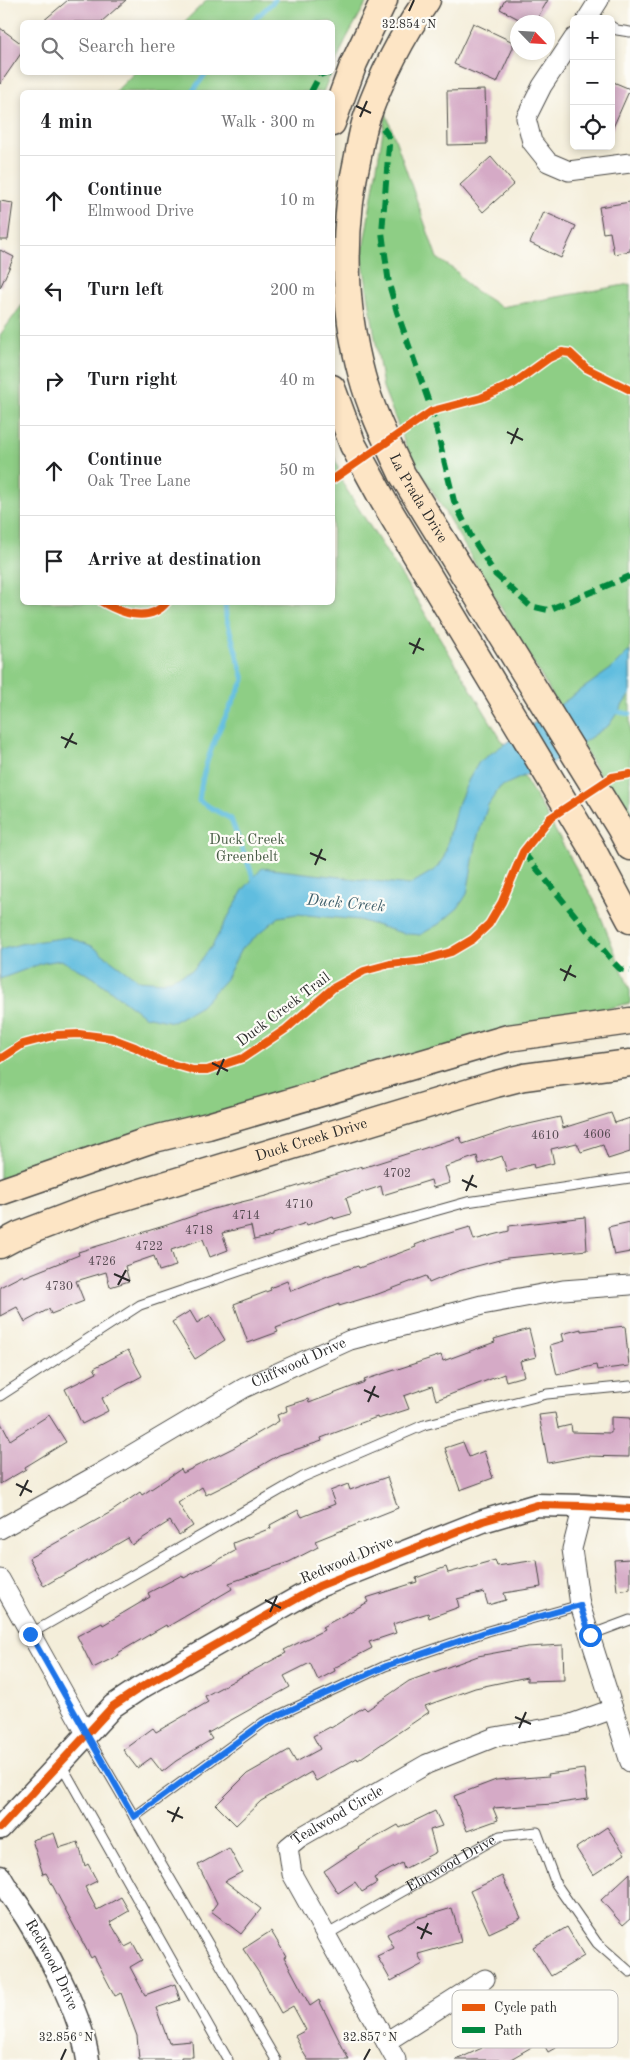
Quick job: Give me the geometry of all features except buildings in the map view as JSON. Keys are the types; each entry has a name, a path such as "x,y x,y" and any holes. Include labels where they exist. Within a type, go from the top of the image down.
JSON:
{"main road":[{"path":"335,115 354,63 384,0"},
{"name":"La Prada Drive","path":"428,0 408,27 385,73 366,119 351,185 346,250 348,305 362,376 378,422 402,474 625,838"},
{"name":"La Prada Drive","path":"335,396 353,445 383,500 590,845 630,920"},
{"path":"0,1192 150,1140 208,1126 508,1038 630,1021"},
{"name":"Duck Creek Drive","path":"0,1245 18,1235 95,1206 496,1084 524,1077 630,1063"}],"street":[{"path":"570,44 542,86 526,118 532,142 548,162 569,171 630,163"},
{"name":"Cliffwood Drive","path":"0,1529 99,1474 244,1388 350,1340 482,1305 563,1290 630,1285"},
{"name":"Redwood Drive","path":"2,1823 113,1706 140,1688 318,1586 484,1520 537,1506 630,1509"},
{"path":"583,1506 572,1549 580,1605 629,1754"},
{"path":"0,1579 86,1733"},
{"name":"Tealwood Circle","path":"396,2060 292,1874 288,1847 299,1838 427,1764 495,1737 570,1724 613,1708"},
{"name":"Redwood Drive","path":"0,1877 31,1925 67,1997 86,2047 88,2060"},
{"path":"468,1990 485,1979"},
{"path":"386,2042 452,2000"}],"lane":[{"path":"615,29 630,32"},
{"path":"0,1396 140,1305 328,1241 467,1202 630,1178"},
{"path":"30,1634 303,1477 424,1425 547,1394 630,1386"},
{"path":"134,1817 264,1722 386,1666 488,1631 580,1605"},
{"path":"590,1635 630,1620"},
{"path":"86,1733 276,2060"},
{"path":"60,1762 228,2060"},
{"name":"Elmwood Drive","path":"326,1935 500,1836 537,1832 556,1884 598,1942 630,1972"}],"green space":[{"path":"207,0 368,0 346,39 335,65 335,20 186,20"},
{"path":"132,75 330,75 324,90 117,90"},
{"path":"386,113 437,258 456,271 468,286 501,307 630,284 630,827 406,446 383,387 362,256"},
{"name":"Duck Creek Greenbelt","path":"20,308 20,605 335,605 335,459 343,484 417,600 542,807 595,902 630,990 630,1003 582,1015 0,1184 0,335"}],"water":[{"name":"Duck Creek","path":"630,650 630,694 609,725 554,762 500,787 488,805 477,839 467,894 458,908 439,924 420,935 402,933 359,920 297,914 279,917 241,949 226,979 201,1006 173,1022 144,1016 94,978 61,960 43,963 0,979 0,950 20,944 69,937 92,946 138,980 163,982 193,970 212,946 243,890 262,868 409,885 436,869 444,857 456,809 469,779 479,762 612,668"}],"waterway":[{"path":"254,20 275,0"},
{"path":"194,90 205,75"},
{"path":"225,605 226,617 244,680 222,724 210,754 201,785 199,801 231,819 255,882"},
{"path":"613,711 630,714"}],"marked path":[{"path":"312,90 320,75"},
{"path":"383,128 389,137 382,232 389,284 432,411 454,501 471,536 495,574 530,606 548,610 630,576"},
{"path":"523,852 614,963 620,969 630,971"}],"cycle path":[{"path":"335,478 432,411 481,398 513,384 549,358 562,352 570,353 586,368 630,390"},
{"path":"108,605 127,613 136,614 153,613 164,605"},
{"name":"Duck Creek Trail","path":"0,1059 23,1044 57,1035 79,1034 111,1038 135,1047 161,1061 193,1070 207,1070 243,1058 286,1029 333,988 364,971 390,964 424,960 451,952 473,939 489,924 502,902 523,852 550,818 612,777 630,774"},
{"path":"0,1828 113,1706 140,1688 319,1586 483,1521 537,1505 630,1509"}],"route":[{"path":"30,1634 134,1817 264,1722 386,1666 488,1631 580,1605 590,1635"}]}
